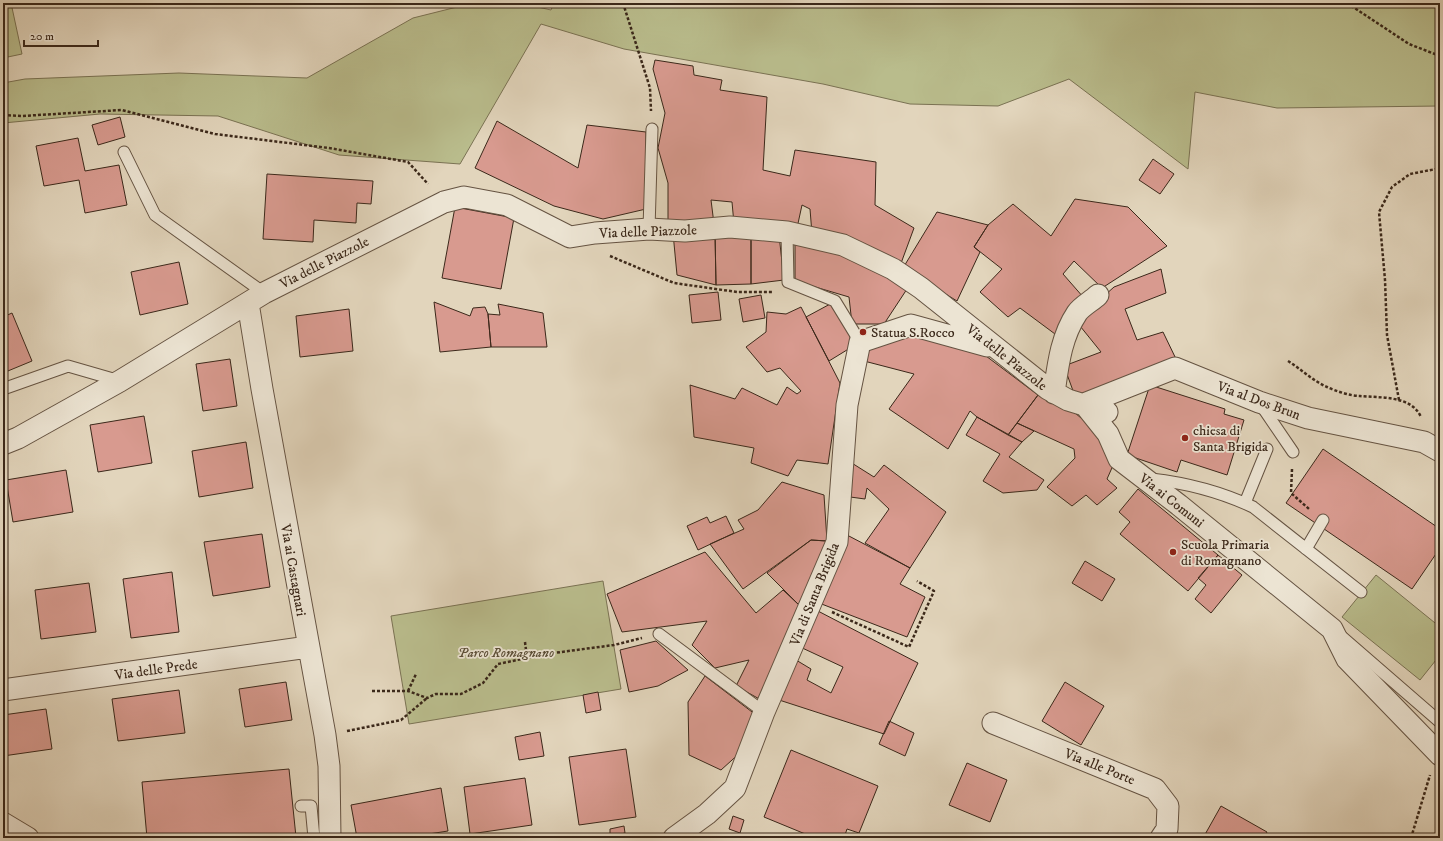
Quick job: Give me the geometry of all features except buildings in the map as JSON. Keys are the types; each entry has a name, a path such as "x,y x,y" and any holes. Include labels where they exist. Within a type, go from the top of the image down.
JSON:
{"street":[{"name":"Via delle Piazzole","path":"3,444 18,438 120,381 256,298 444,202 464,197 507,205 570,237 595,233 649,229 685,231 730,227 787,232 843,245 893,269 921,288 993,347 1054,393 1068,400 1107,412"},
{"path":"1054,393 1059,354 1068,331 1078,312 1098,295"},
{"name":"Via ai Castagnari","path":"256,298 262,389 325,735 329,766 330,838"},
{"path":"860,342 910,325 993,347"},
{"name":"Via di Santa Brigida","path":"685,835 735,788 764,712 836,542 847,405 860,342"},
{"name":"Via al Dos Brun","path":"1084,404 1175,368 1259,402 1308,418 1424,442 1438,450"},
{"name":"Via ai Comuni","path":"1084,404 1108,434 1119,460 1145,479 1332,629 1346,659 1438,754"},
{"name":"Via delle Prede","path":"3,690 308,647"},
{"name":"Via alle Porte","path":"993,723 1155,789 1168,806 1167,828 1161,838"},
{"path":"3,823 28,838"}],"lane":[{"path":"649,229 652,129"},
{"path":"124,152 155,215 256,298"},
{"path":"787,232 788,282 835,301 860,342"},
{"path":"3,388 68,366 120,381"},
{"path":"1259,402 1292,452"},
{"path":"1245,503 1267,449"},
{"path":"1145,479 1179,483 1234,498 1253,507 1360,592"},
{"path":"1306,549 1323,520"},
{"path":"1332,629 1440,722"},
{"path":"659,634 764,712"},
{"path":"301,806 311,806 314,838"}],"path":[{"path":"623,3 650,88 652,129"},
{"path":"1347,3 1409,44 1440,56"},
{"path":"3,115 22,116 122,110 215,134 329,148 408,162 444,202"},
{"path":"1399,400 1387,335 1385,280 1379,212 1392,187 1410,174 1436,169 1440,171"},
{"path":"606,254 674,283 737,292 771,291 790,296 805,288"},
{"path":"1288,361 1327,387 1358,396 1381,396 1399,400 1418,411 1438,450"},
{"path":"1292,452 1290,493 1323,520"},
{"path":"811,603 909,647 934,591 917,581"},
{"path":"325,735 402,720 427,698 436,694 461,694 483,683 498,664 614,644 659,634"},
{"path":"525,642 527,658"},
{"path":"408,691 416,674"},
{"path":"372,691 408,691 427,698"},
{"path":"1411,838 1438,754"}],"green space":[{"path":"3,3 11,3 22,54 3,58"},
{"path":"473,3 520,3 551,10 554,3 1440,3 1440,106 1277,108 1195,92 1188,169 1069,79 998,106 910,104 823,84 624,49 541,24 460,164 339,155 218,116 100,114 3,123 3,83 25,79 179,73 307,78 413,18"},
{"path":"1376,575 1440,627 1440,655 1420,680 1342,617"},
{"name":"Parco Romagnano","path":"603,581 621,689 409,724 391,616"}],"place":[{"name":"Statua S.Rocco","path":"863,332"},
{"name":"chiesa di Santa Brigida","path":"1185,438"},
{"name":"Scuola Primaria di Romagnano","path":"1173,552"}]}
